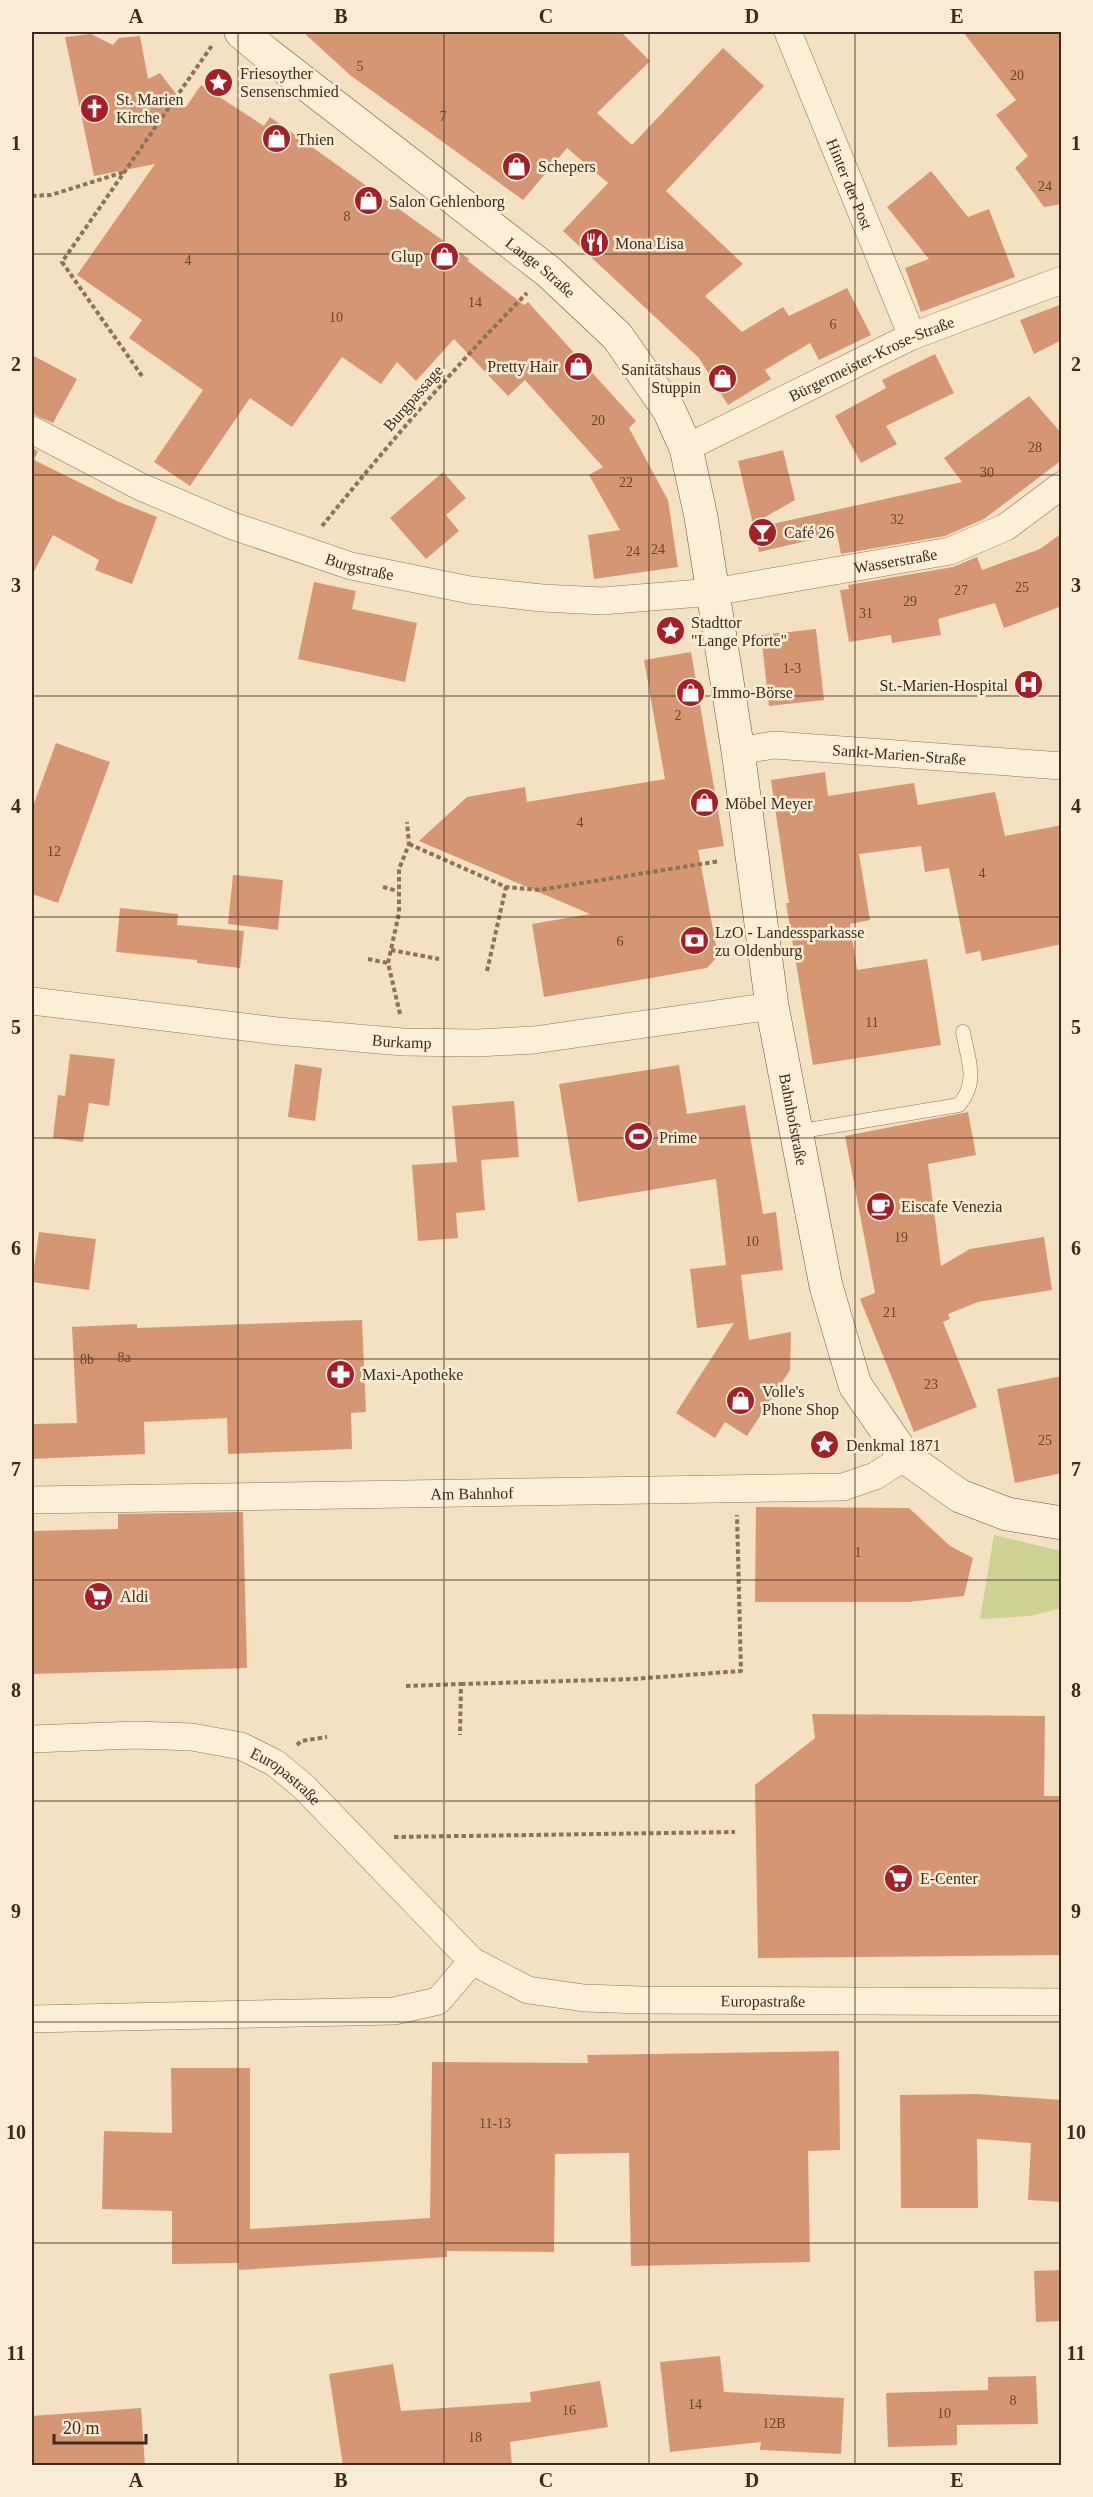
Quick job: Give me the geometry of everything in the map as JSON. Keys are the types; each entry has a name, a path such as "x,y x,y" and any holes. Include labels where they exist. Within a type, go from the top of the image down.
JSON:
{"street":[{"name":"Hinter der Post","path":"788,32 912,336"},
{"name":"Lange Straße","path":"228,36 266,53 549,272 617,336 669,410 686,448 701,517 713,592"},
{"name":"Bürgermeister-Krose-Straße","path":"686,448 912,336 1062,280"},
{"name":"Burgstraße","path":"39,434 141,487 233,526 351,566 470,590 542,598 602,601 713,592"},
{"name":"Wasserstraße","path":"713,592 950,551 1006,527 1062,485"},
{"name":"Bahnhofstraße","path":"713,592 738,751 772,1006 826,1286 855,1385 904,1457 960,1496 1007,1514 1062,1523"},
{"name":"Sankt-Marien-Straße","path":"738,751 774,745 1062,766"},
{"name":"Burkamp","path":"32,1001 194,1022 403,1042 477,1043 534,1040 772,1006"},
{"name":"Am Bahnhof","path":"32,1500 843,1486 875,1476 904,1457"},
{"name":"Europastraße","path":"32,1739 136,1735 192,1737 242,1746 275,1763 304,1787 472,1962 528,1990 584,1998 654,2000 1062,2002"},
{"path":"32,2019 394,2012 438,2001 472,1962"}],"lane":[{"path":"796,1132 959,1105 967,1096 972,1083 963,1032"}],"path":[{"path":"142,376 62,262 125,172 228,36"},
{"path":"32,196 51,195 125,172"},
{"name":"Burgpassage","path":"307,551 317,533 396,434 471,349 549,272"},
{"path":"403,1042 400,1015 388,963 399,913 399,869 409,844 407,822"},
{"path":"409,844 506,887 539,890 752,855"},
{"path":"383,887 398,891"},
{"path":"487,971 506,887"},
{"path":"392,950 439,959"},
{"path":"368,959 388,963"},
{"path":"406,1686 633,1679 741,1671 736,1488"},
{"path":"460,1735 461,1684"},
{"path":"371,1856 393,1837 735,1832"}],"green space":[{"path":"994,1535 1061,1551 1061,1608 1030,1616 980,1619"}],"building":[{"path":"303,32 621,32 650,61 597,113 632,145 723,48 764,86 666,191 743,264 705,296 742,332 783,307 789,316 847,288 871,335 819,360 810,343 765,370 771,379 728,405 699,358 563,231 608,183 567,148 523,200 350,75"},
{"path":"963,32 1062,32 1062,204 1044,207 1015,168 1028,156 996,115 1016,100"},
{"path":"91,34 113,45 119,38 140,36 148,79 160,73 186,107 201,85 264,126 270,117 469,259 468,261 524,305 528,302 636,421 629,428 668,500 678,567 594,579 588,535 620,530 589,475 603,467 525,380 508,396 454,339 416,381 397,362 381,384 342,357 292,427 250,398 190,486 154,462 203,390 129,338 142,320 77,275 155,164 94,176 65,37"},
{"path":"931,171 968,217 989,209 1015,277 921,312 905,268 929,259 887,207"},
{"path":"1062,304 1062,340 1034,354 1020,320"},
{"path":"935,354 954,393 886,426 897,444 861,463 835,416 886,388 882,380"},
{"path":"32,355 77,379 53,423 32,414"},
{"path":"1029,396 1062,434 1062,460 984,519 945,536 841,554 837,534 759,552 754,528 962,482 944,458"},
{"path":"32,448 38,451 34,460 119,502 157,517 132,584 95,570 99,560 53,535 32,575"},
{"path":"783,450 795,500 753,524 738,461"},
{"path":"443,472 466,498 446,515 459,531 426,559 390,518"},
{"path":"1062,533 1062,606 1004,628 995,603 938,619 941,635 892,643 891,635 849,642 840,590 849,589 848,585 953,567 977,557 982,570 1040,549"},
{"path":"314,582 356,591 352,609 417,623 405,682 298,659"},
{"path":"816,629 824,700 769,706 761,635"},
{"path":"691,652 724,846 698,850 718,956 707,968 544,997 532,924 590,914 419,841 467,797 525,787 527,802 665,779 644,660"},
{"path":"56,743 110,762 58,903 32,894 32,809"},
{"path":"825,772 828,796 914,783 918,805 995,792 1005,836 1062,825 1062,944 982,961 980,951 966,954 949,868 925,872 921,846 859,854 870,920 850,924 857,970 927,959 941,1045 813,1065 786,903 789,903 771,780"},
{"path":"233,875 283,880 278,930 228,924"},
{"path":"120,908 178,914 177,925 244,931 240,968 197,963 197,960 116,952"},
{"path":"70,1054 115,1059 109,1106 89,1103 83,1142 53,1138 58,1095 65,1096"},
{"path":"295,1064 322,1068 315,1121 288,1117"},
{"path":"679,1065 687,1114 745,1105 763,1214 776,1212 783,1270 741,1275 749,1340 791,1332 790,1370 747,1436 725,1422 715,1438 676,1413 734,1323 697,1328 690,1269 726,1265 716,1179 578,1202 559,1084"},
{"path":"514,1101 519,1157 481,1160 485,1210 456,1213 458,1238 418,1241 412,1165 457,1162 452,1106"},
{"path":"968,1112 976,1155 928,1164 941,1266 970,1249 1044,1237 1052,1290 978,1302 948,1314 950,1319 943,1322 977,1407 914,1432 860,1299 875,1293 845,1136"},
{"path":"39,1232 96,1239 89,1290 32,1282"},
{"path":"362,1320 366,1412 351,1413 352,1449 228,1454 227,1418 144,1422 145,1454 32,1459 32,1424 77,1423 72,1327 137,1324 137,1328"},
{"path":"1062,1376 1062,1473 1015,1483 997,1389"},
{"path":"756,1507 909,1508 950,1546 973,1558 964,1596 908,1602 755,1602"},
{"path":"243,1512 247,1668 32,1674 32,1531 118,1529 118,1514"},
{"path":"812,1714 1045,1716 1044,1796 1062,1796 1062,1955 758,1958 755,1785 815,1738"},
{"path":"839,2051 840,2150 808,2151 810,2262 631,2266 629,2153 555,2154 554,2252 447,2251 447,2257 239,2270 239,2263 172,2264 172,2211 102,2209 104,2131 172,2133 171,2068 250,2068 250,2229 430,2218 432,2062 588,2063 587,2055"},
{"path":"977,2094 1062,2100 1062,2202 1028,2200 1031,2143 977,2139 978,2208 901,2208 900,2095"},
{"path":"1062,2270 1062,2321 1036,2322 1034,2271"},
{"path":"720,2356 724,2392 844,2398 841,2454 760,2450 761,2442 670,2452 660,2362"},
{"path":"393,2364 401,2411 531,2402 530,2392 600,2381 608,2427 510,2442 512,2466 343,2466 329,2374"},
{"path":"1036,2376 1038,2424 957,2425 957,2445 888,2447 886,2393 988,2390 988,2377"},
{"path":"141,2408 145,2466 32,2466 32,2416"}],"place":[{"name":"Friesoyther Sensenschmied","path":"219,82"},
{"name":"St. Marien Kirche","path":"95,108"},
{"name":"Thien","path":"276,139"},
{"name":"Schepers","path":"517,166"},
{"name":"Salon Gehlenborg","path":"368,201"},
{"name":"Mona Lisa","path":"594,243"},
{"name":"Glup","path":"444,256"},
{"name":"Pretty Hair","path":"579,366"},
{"name":"Sanitätshaus Stuppin","path":"722,378"},
{"name":"Café 26","path":"763,532"},
{"name":"Stadttor \"Lange Pforte\"","path":"670,631"},
{"name":"St.-Marien-Hospital","path":"1029,685"},
{"name":"Immo-Börse","path":"691,692"},
{"name":"Möbel Meyer","path":"704,803"},
{"name":"LzO - Landessparkasse zu Oldenburg","path":"694,941"},
{"name":"Prime","path":"638,1137"},
{"name":"Eiscafe Venezia","path":"880,1206"},
{"name":"Maxi-Apotheke","path":"341,1374"},
{"name":"Volle's Phone Shop","path":"741,1400"},
{"name":"Denkmal 1871","path":"825,1445"},
{"name":"Aldi","path":"99,1596"},
{"name":"E-Center","path":"899,1878"}]}
